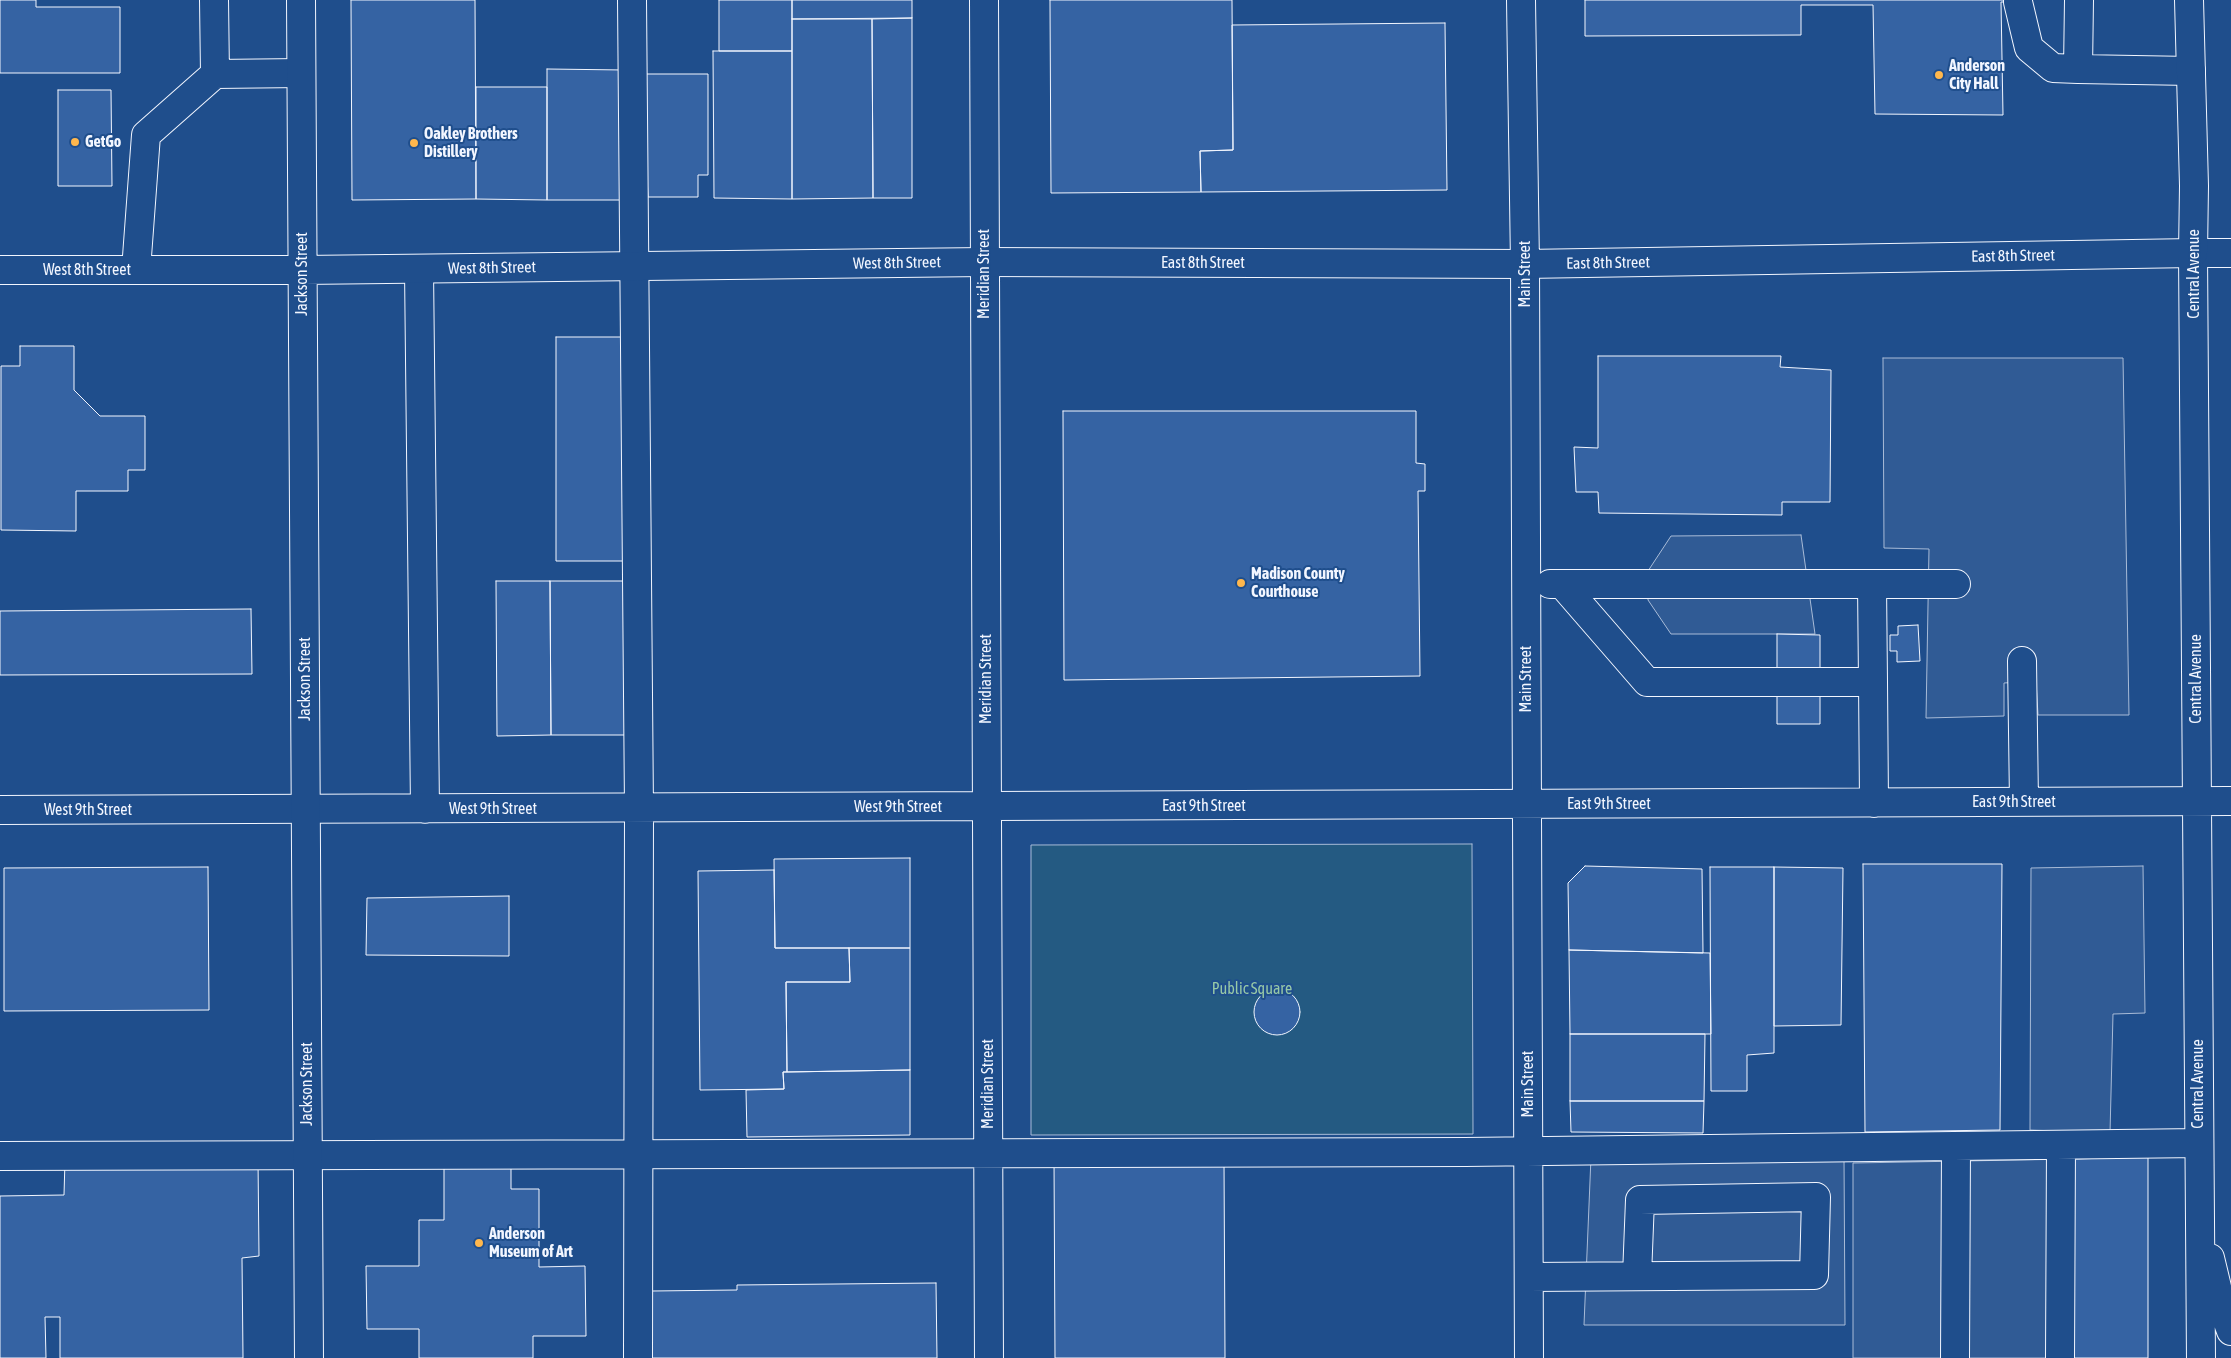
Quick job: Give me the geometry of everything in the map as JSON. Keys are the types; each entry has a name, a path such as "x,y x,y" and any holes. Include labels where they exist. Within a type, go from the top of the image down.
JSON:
{"street":[{"path":"214,0 215,74"},
{"name":"Jackson Street","path":"301,0 308,1358"},
{"path":"632,0 639,808 640,1155 638,1358"},
{"name":"Meridian Street","path":"984,0 989,1358"},
{"name":"Main Street","path":"1521,0 1525,264 1529,1358"},
{"path":"2078,69 2079,0"},
{"name":"Central Avenue","path":"2189,0 2194,186 2201,1358"},
{"path":"2018,2 2029,48 2052,68 2191,71"},
{"path":"136,270 146,135 215,74 301,73"},
{"name":"East 8th Street","path":"984,262 1525,264 2231,253"},
{"name":"West 8th Street","path":"0,270 302,270 984,262"},
{"path":"419,269 425,809"},
{"path":"1526,584 1956,584"},
{"path":"1562,584 1647,682 1873,682"},
{"path":"1872,584 1874,803"},
{"path":"2022,661 2024,802"},
{"name":"East 9th Street","path":"987,807 2231,802"},
{"name":"West 9th Street","path":"0,810 987,807"},
{"path":"0,1156 1528,1152 2199,1143"},
{"path":"2060,1358 2061,1146"},
{"path":"1955,1358 1956,1147"},
{"path":"1529,1277 1814,1275 1816,1198 1640,1200 1637,1276"},
{"path":"2199,1209 2222,1304 2231,1331"}],"green space":[{"name":"Public Square","path":"1472,844 1473,1134 1031,1135 1031,845"}],"shaded area":[{"path":"1883,358 2123,358 2129,715 2038,715 2036,681 2004,683 2004,716 1926,718 1929,549 1884,548"},
{"path":"1801,535 1815,634 1671,634 1648,600 1648,571 1671,536"},
{"path":"2143,866 2145,1013 2113,1014 2110,1133 2030,1130 2031,868"},
{"path":"1591,1157 1844,1158 1845,1325 1584,1325"},
{"path":"2073,1159 2073,1358 1853,1358 1853,1163"}],"building":[{"path":"0,0 36,0 36,7 120,7 120,73 0,73"},
{"name":"Oakley Brothers Distillery","path":"351,0 475,0 476,199 352,200"},
{"path":"719,0 792,0 792,51 719,51"},
{"path":"792,0 912,0 912,18 792,19"},
{"path":"1050,0 1232,0 1233,150 1200,151 1201,192 1051,193"},
{"name":"Anderson City Hall","path":"1585,0 2032,0 2032,2 2001,2 2003,115 1875,114 1873,5 1801,5 1801,35 1585,36"},
{"path":"912,18 912,198 873,198 872,19"},
{"path":"792,19 872,19 873,198 792,199"},
{"path":"1445,23 1447,190 1201,192 1200,151 1233,150 1232,25"},
{"path":"713,51 792,51 792,199 714,198"},
{"path":"547,69 624,70 624,200 547,200"},
{"path":"642,74 708,74 708,175 698,175 698,197 648,197"},
{"path":"476,87 547,87 547,200 476,199"},
{"path":"58,90 111,90 112,186 58,186"},
{"path":"556,337 626,337 626,561 556,561"},
{"path":"20,346 74,346 74,390 100,416 145,416 145,470 128,470 128,491 76,491 76,531 1,530 1,366 20,366"},
{"path":"1598,356 1781,356 1780,367 1831,370 1830,502 1782,502 1782,515 1599,513 1598,492 1576,492 1574,447 1598,448"},
{"name":"Madison County Courthouse","path":"1063,411 1416,411 1416,463 1425,464 1425,491 1418,491 1420,676 1064,680"},
{"path":"496,581 550,581 551,735 497,736"},
{"path":"550,581 629,581 630,735 551,735"},
{"path":"251,609 252,674 0,675 0,611"},
{"path":"1918,625 1920,661 1897,662 1897,651 1890,651 1890,635 1898,635 1898,626"},
{"path":"1777,634 1820,635 1820,724 1777,724"},
{"path":"910,858 910,948 775,948 774,859"},
{"path":"1863,864 2002,864 2000,1130 1865,1132"},
{"path":"1585,866 1702,869 1703,953 1569,950 1568,883"},
{"path":"208,867 209,1010 4,1011 4,868"},
{"path":"1710,867 1774,867 1774,1053 1747,1055 1747,1091 1711,1091"},
{"path":"1774,867 1843,868 1841,1025 1774,1026"},
{"path":"774,870 775,948 849,948 850,982 786,982 787,1072 783,1072 784,1089 700,1090 698,871"},
{"path":"509,896 509,956 366,955 367,898"},
{"path":"849,948 910,948 910,1070 787,1072 786,982 850,982"},
{"path":"1569,950 1710,953 1711,1034 1570,1034"},
{"path":"1272,989 1282,989 1296,999 1300,1012 1296,1025 1290,1031 1282,1035 1272,1035 1258,1025 1254,1017 1254,1007 1264,993"},
{"path":"1570,1034 1705,1034 1704,1101 1570,1101"},
{"path":"910,1070 910,1135 747,1137 746,1090 784,1089 783,1072"},
{"path":"1570,1101 1704,1101 1703,1133 1571,1132"},
{"path":"2148,1157 2148,1358 2073,1358 2073,1159"},
{"path":"1224,1158 1225,1358 1055,1358 1054,1159"},
{"path":"65,1160 258,1160 259,1256 242,1258 243,1358 60,1358 60,1317 45,1317 46,1358 0,1358 0,1196 64,1195"},
{"name":"Anderson Museum of Art","path":"444,1168 511,1168 511,1189 539,1189 539,1267 585,1266 586,1336 533,1336 533,1358 419,1358 419,1329 367,1329 366,1266 419,1266 419,1220 444,1220"},
{"path":"936,1283 937,1358 652,1358 652,1291 737,1290 737,1285"}],"place":[{"name":"Anderson City Hall","path":"1939,75"},
{"name":"GetGo","path":"75,142"},
{"name":"Oakley Brothers Distillery","path":"414,143"},
{"name":"Madison County Courthouse","path":"1241,583"},
{"name":"Anderson Museum of Art","path":"479,1243"}]}
